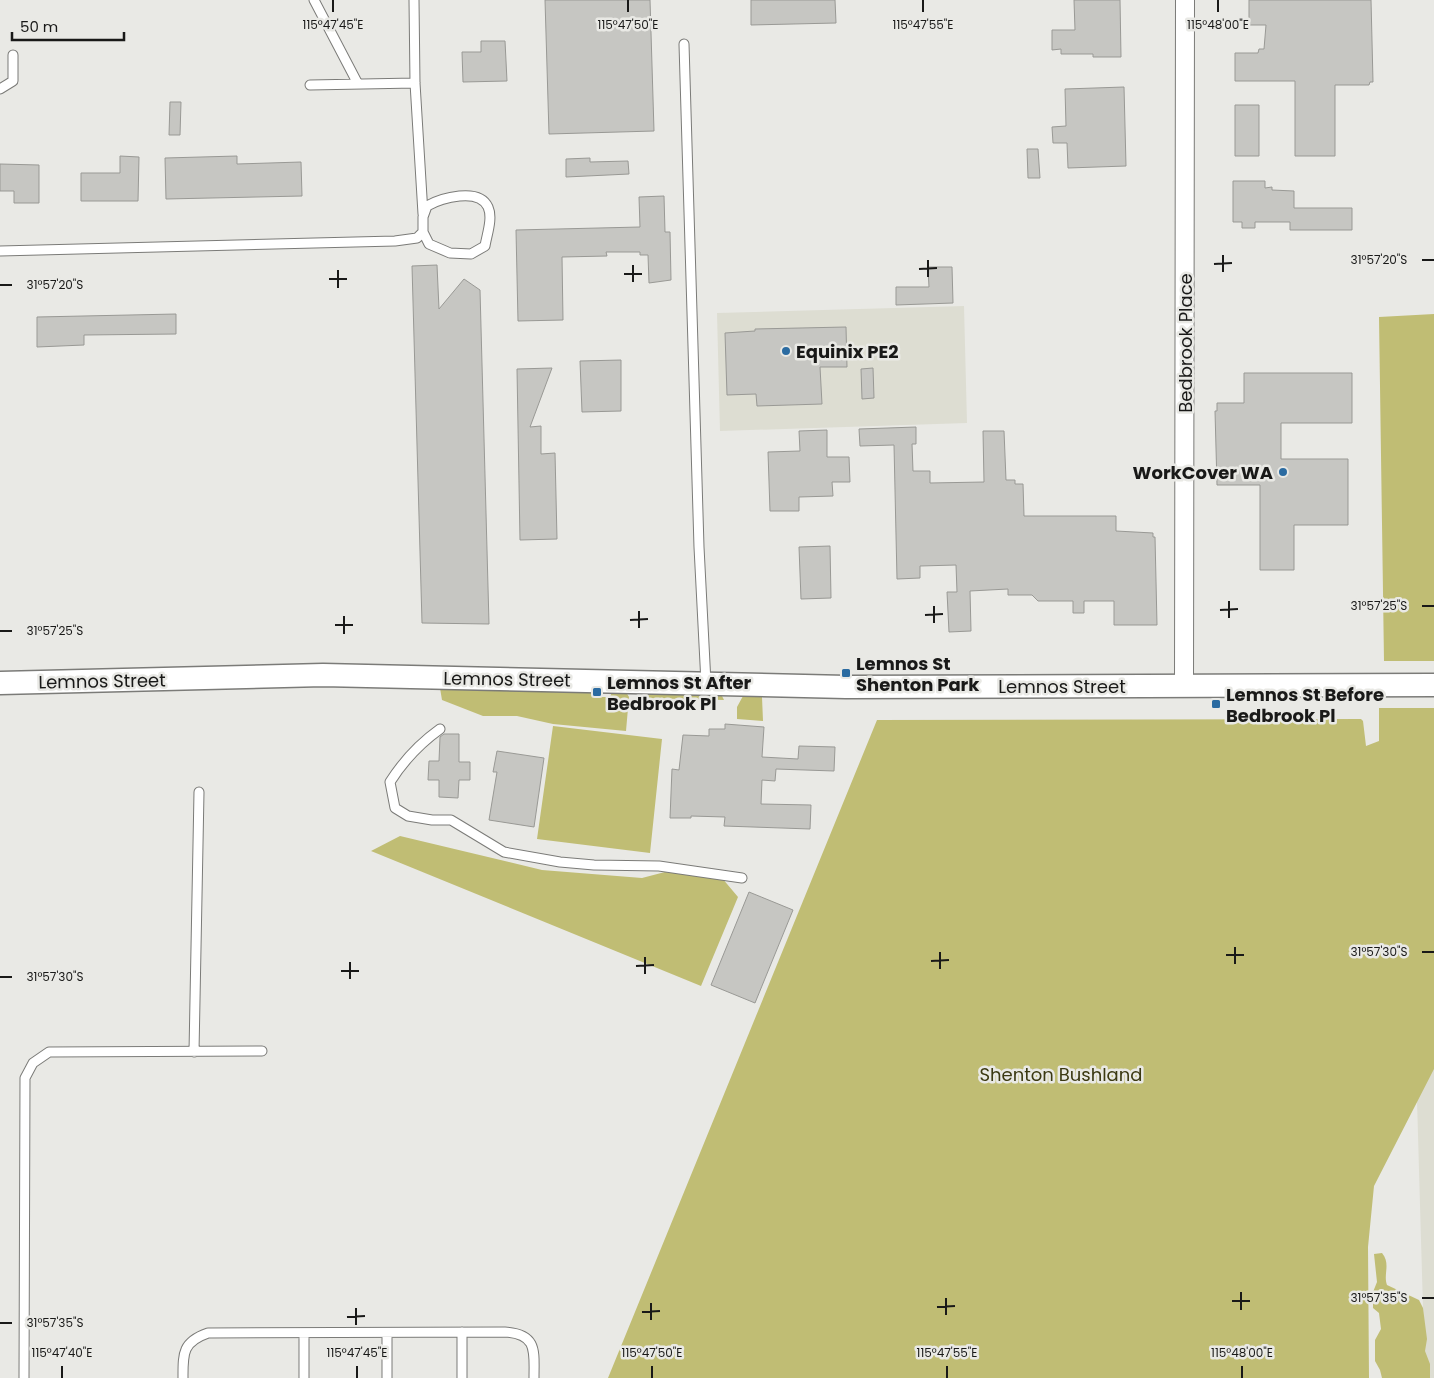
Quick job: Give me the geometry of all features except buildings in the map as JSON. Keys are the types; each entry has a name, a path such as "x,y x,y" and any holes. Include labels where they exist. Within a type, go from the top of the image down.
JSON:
{"street":[{"name":"Bedbrook Place","path":"1184,686 1185,0"},
{"name":"Lemnos Street","path":"0,683 323,675 846,687 1434,685"}],"lane":[{"path":"314,0 358,84"},
{"path":"414,0 415,83 423,232 428,244 450,253 471,254 485,246 490,222 488,207 481,199 462,196 442,198 427,206 423,217"},
{"path":"684,44 699,538 706,684"},
{"path":"0,89 12,81 13,55"},
{"path":"310,85 415,83"},
{"path":"0,251 395,241 417,238 423,232"},
{"path":"440,729 423,740 402,762 390,782 395,808 408,816 432,820 451,820 504,852 594,865 659,866 742,878"},
{"path":"194,1052 199,792"},
{"path":"24,1378 27,1072 38,1058 49,1052 262,1051"},
{"path":"462,1332 462,1378"},
{"path":"183,1378 184,1350 197,1336 208,1333 505,1332 525,1337 534,1349 534,1378"},
{"path":"304,1333 304,1378"},
{"path":"387,1333 387,1378"}],"shaded area":[{"path":"964,306 967,423 720,431 717,313"},
{"path":"1415,1031 1434,1031 1434,1378 1425,1378"}],"green space":[{"path":"1434,314 1434,661 1384,661 1379,317"},
{"path":"440,688 596,691 596,697 610,697 612,692 626,692 629,697 626,731 553,724 517,716 483,716 442,700"},
{"path":"646,693 722,696 724,700 642,698"},
{"path":"743,696 762,697 763,721 737,719 737,707"},
{"name":"Shenton Bushland","path":"1379,708 1434,708 1434,1069 1374,1186 1368,1247 1369,1378 608,1378 877,720 1361,719 1363,721 1366,746 1379,741"},
{"path":"553,726 662,739 650,853 537,839"},
{"path":"400,836 542,870 642,878 665,872 722,878 738,897 701,986 371,851"},
{"path":"1382,1253 1386,1261 1387,1285 1419,1300 1423,1308 1427,1339 1425,1351 1430,1364 1430,1378 1382,1378 1375,1361 1375,1340 1381,1329 1379,1313 1373,1308 1373,1292 1377,1282 1374,1254"}],"place":[{"name":"Equinix PE2","path":"786,351"},
{"name":"WorkCover WA","path":"1283,472"},
{"name":"Lemnos St Shenton Park","path":"846,673"},
{"name":"Lemnos St After Bedbrook Pl","path":"597,692"},
{"name":"Lemnos St Before Bedbrook Pl","path":"1216,704"}]}
